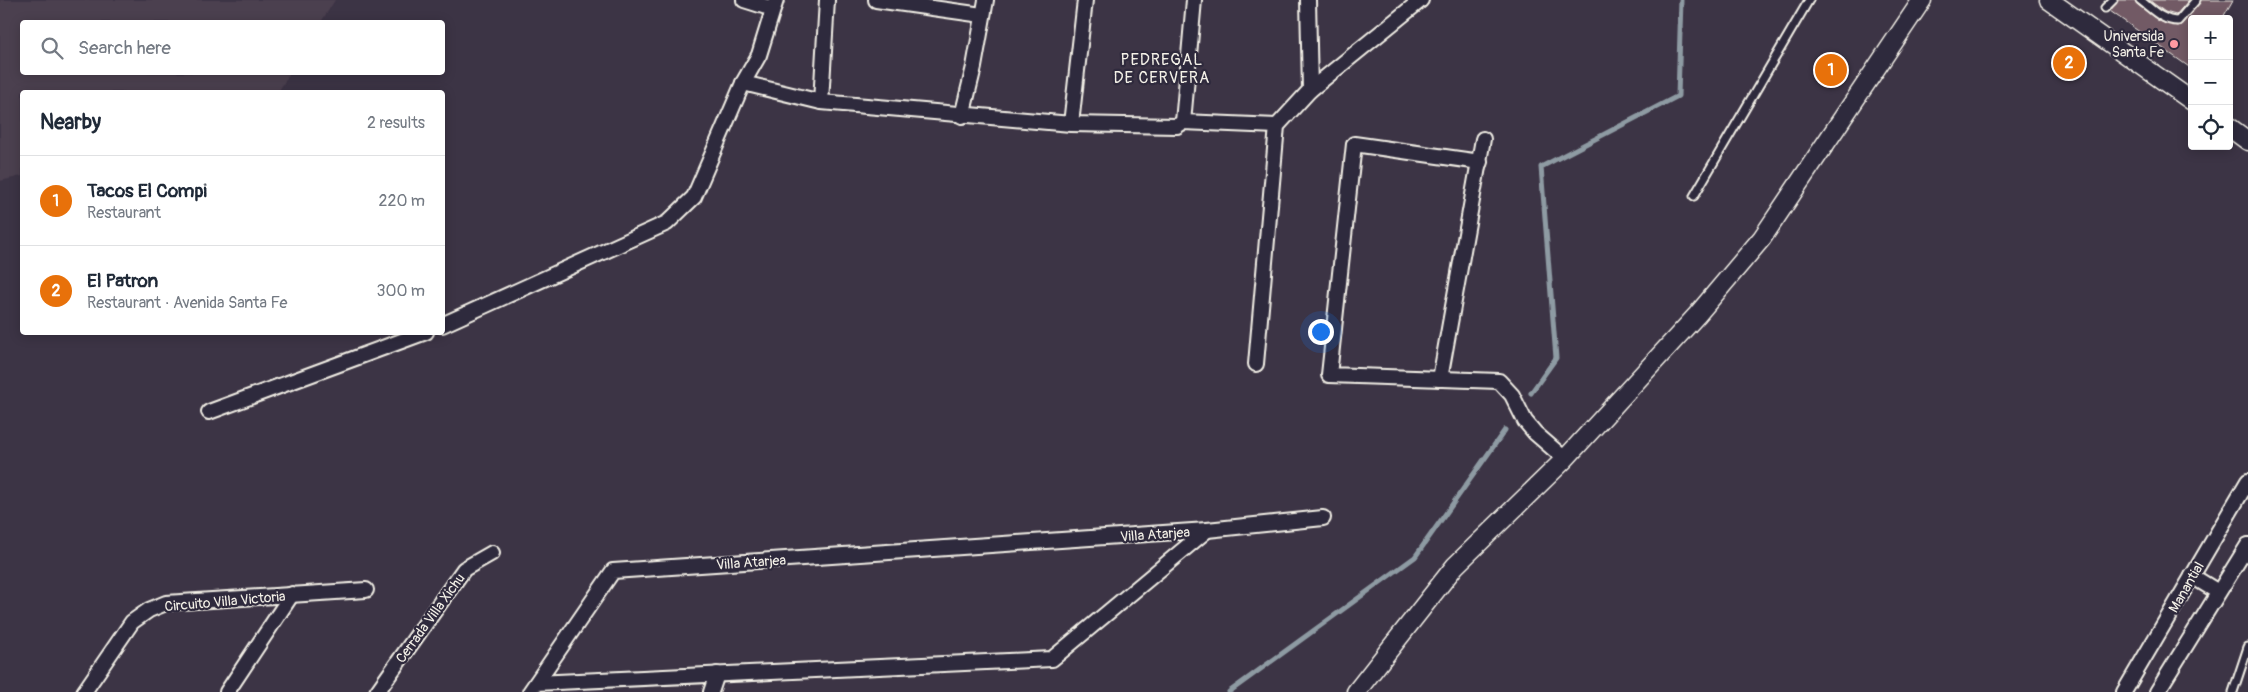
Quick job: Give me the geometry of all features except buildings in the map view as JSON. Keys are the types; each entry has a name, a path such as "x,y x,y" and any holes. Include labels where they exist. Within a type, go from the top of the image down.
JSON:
{"street":[{"path":"445,324 667,223 694,197 743,83 759,55 774,5 744,0"},
{"path":"821,102 827,0"},
{"path":"876,0 982,14"},
{"path":"962,116 974,67 986,0"},
{"path":"1071,124 1086,0"},
{"path":"1183,122 1194,0"},
{"path":"1308,0 1310,90"},
{"path":"1256,364 1277,126 1310,90 1421,0"},
{"path":"1356,692 1455,566 1565,459 1697,315 1762,238 1922,0"},
{"path":"2049,0 2188,98"},
{"path":"743,83 821,102 962,116 1071,124 1177,126 1183,122 1277,126"},
{"path":"2233,130 2248,140"},
{"path":"1440,379 1483,139"},
{"path":"1480,162 1354,144 1329,375 1499,381 1512,395 1525,421 1535,433 1565,459"},
{"path":"209,412 418,335"},
{"name":"Manantial","path":"2124,692 2248,481"},
{"path":"1207,530 1323,518"},
{"name":"Villa Atarjea","path":"533,687 613,686 717,674 1052,659 1207,530"},
{"name":"Villa Atarjea","path":"533,687 612,571 1207,530"},
{"path":"2157,692 2248,545"},
{"name":"Cerrada Villa Xichu","path":"377,692 464,569 492,554"},
{"path":"2192,576 2218,592"},
{"path":"292,594 366,590"},
{"name":"Circuito Villa Victoria","path":"84,692 132,622 149,610 166,603 292,594"},
{"name":"Circuito Villa Victoria","path":"227,692 292,594"},
{"path":"711,692 717,674"}],"lane":[{"path":"1694,196 1809,0"},
{"path":"2105,8 2114,0"},
{"path":"2140,0 2163,18 2170,21 2178,21 2196,0"},
{"path":"2233,692 2248,647"}],"shaded area":[{"path":"0,0 335,0 322,20 20,20 20,75 289,75 279,90 20,90 20,176 0,181"}],"waterway":[{"path":"1531,393 1556,358 1541,167 1678,96 1681,0"},
{"path":"1229,692 1415,557 1505,430"}],"place":[{"name":"Universida Santa Fe","path":"2174,44"},
{"name":"El Patron","path":"2069,63"},
{"name":"Tacos El Compi","path":"1831,70"}],"district":[{"name":"PEDREGAL DE CERVERA","path":"1162,68"}]}
